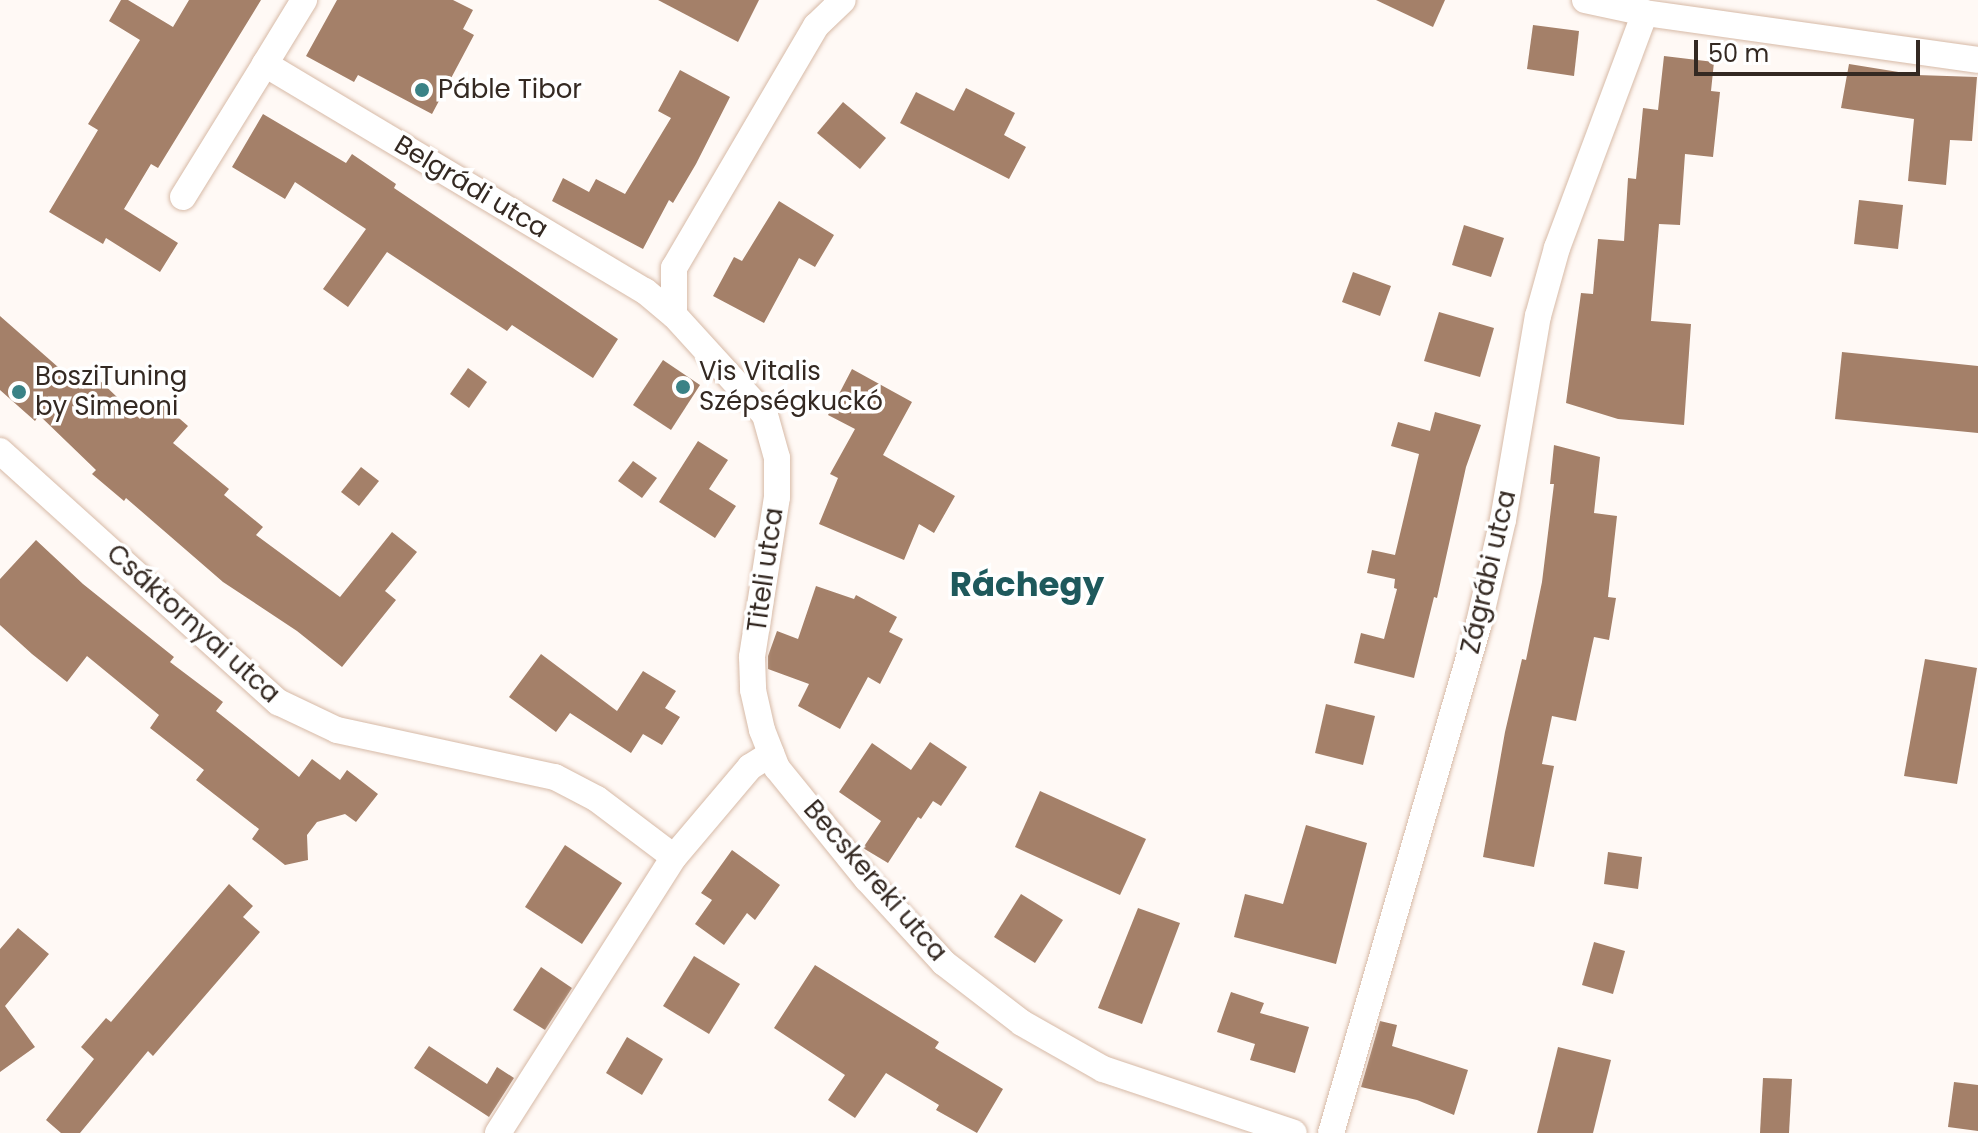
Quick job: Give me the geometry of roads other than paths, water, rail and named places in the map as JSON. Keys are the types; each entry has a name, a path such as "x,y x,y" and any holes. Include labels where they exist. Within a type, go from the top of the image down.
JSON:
{"street":[{"path":"183,197 304,0"},
{"path":"674,315 674,268 816,26 843,0"},
{"path":"1585,0 1645,13 1978,60"},
{"name":"Zágrábi utca","path":"1331,1133 1479,623 1503,520 1542,303 1557,248 1645,13"},
{"name":"Belgrádi utca","path":"265,64 645,291 674,315"},
{"name":"Titeli utca","path":"674,315 765,415 777,458 777,497 752,657 753,690 771,754"},
{"name":"Csáktornyai utca","path":"0,451 278,702 337,730 555,777 597,799 674,857"},
{"path":"498,1133 674,857 750,767 771,754"},
{"name":"Becskereki utca","path":"771,754 777,768 867,879 944,963 1022,1023 1103,1069 1294,1133"}],"place":[{"name":"Páble Tibor","path":"422,90"},
{"name":"Vis Vitalis Szépségkuckó","path":"683,387"},
{"name":"BosziTuning by Simeoni","path":"19,392"}],"district":[{"name":"Ráchegy","path":"1027,585"}]}
